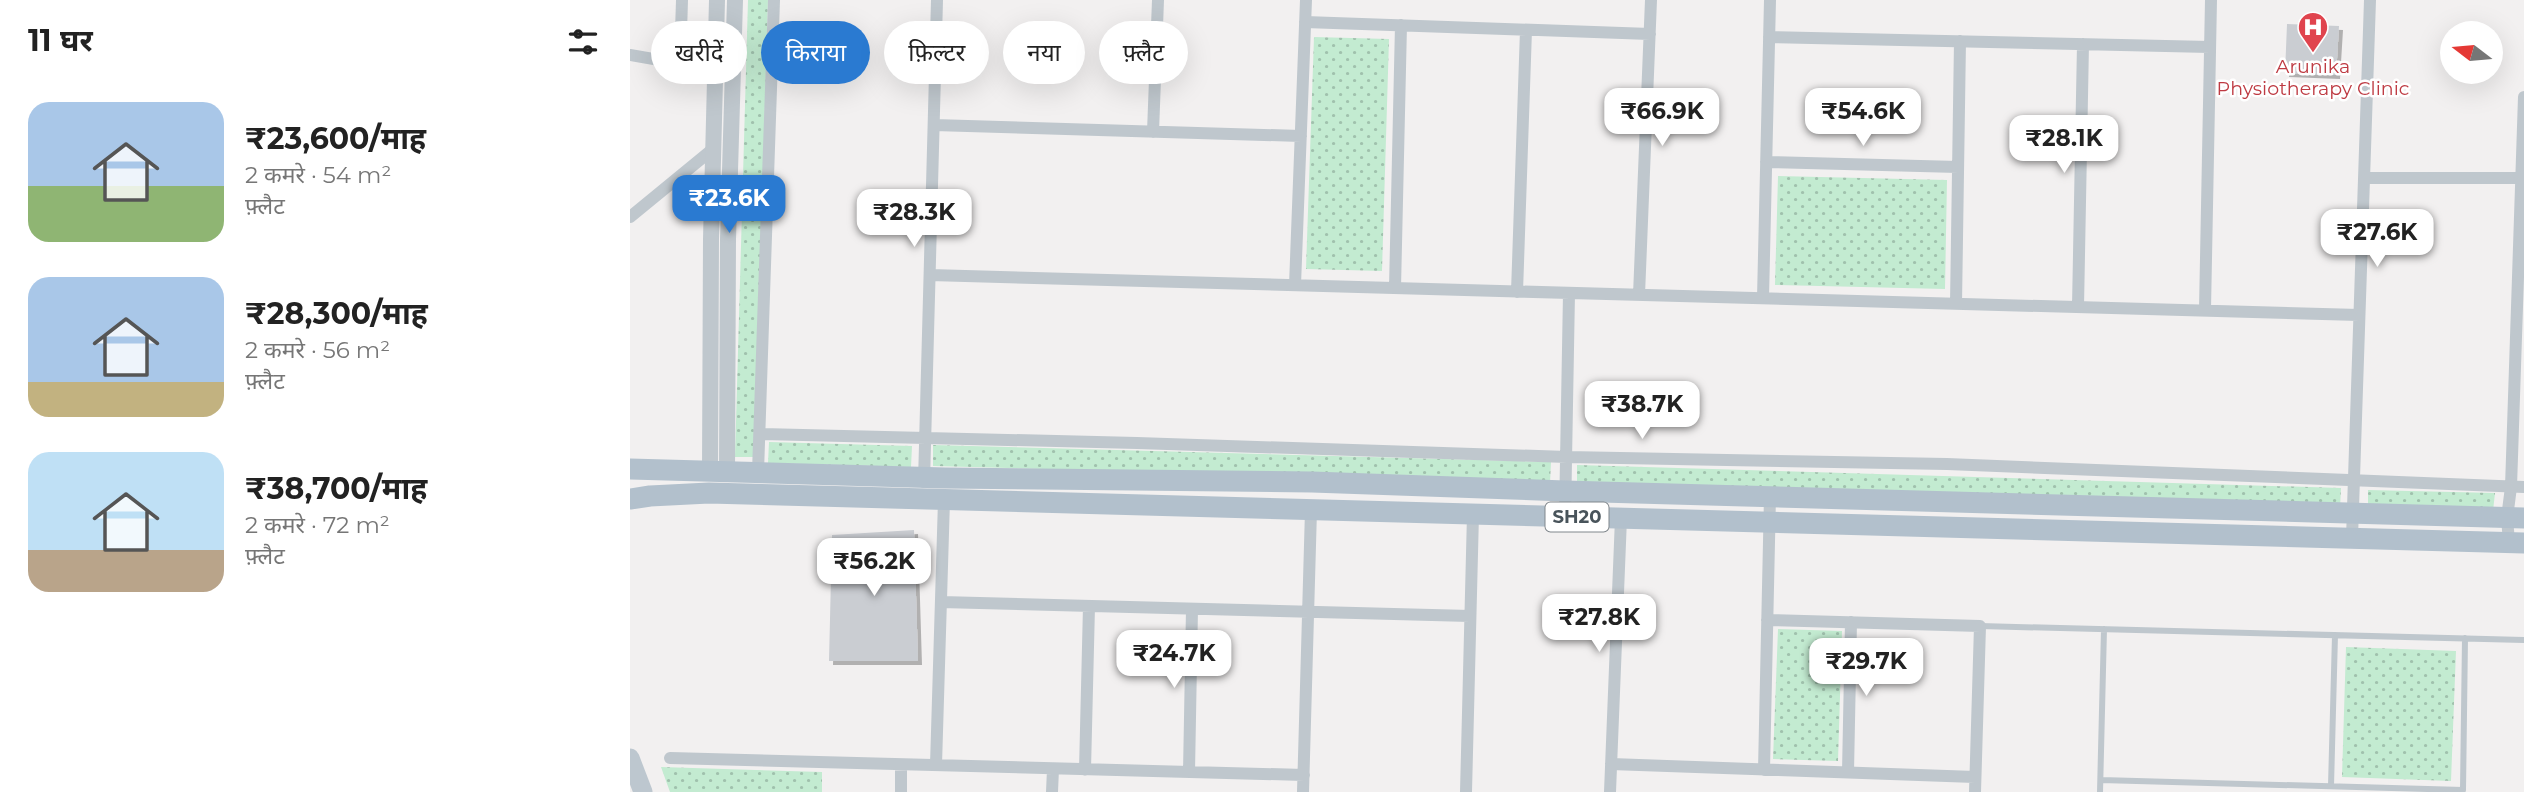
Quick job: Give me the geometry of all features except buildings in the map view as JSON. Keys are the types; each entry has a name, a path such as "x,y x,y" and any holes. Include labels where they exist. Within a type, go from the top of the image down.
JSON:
{"main road":[{"name":"SH20","path":"630,469 924,477 1312,482 2516,518"},
{"name":"SH20","path":"630,511 640,498 709,493 2517,543"},
{"path":"630,758 643,792"}],"street":[{"path":"681,21 682,0"},
{"path":"716,21 717,0"},
{"path":"734,21 735,0"},
{"path":"758,472 774,0"},
{"path":"936,765 941,603 934,499 924,477 937,0"},
{"path":"1153,132 1157,0"},
{"path":"1295,285 1306,0"},
{"path":"1639,295 1651,0"},
{"path":"1763,298 1770,0"},
{"path":"2205,310 2211,0"},
{"path":"2352,538 2370,0"},
{"path":"1305,22 1650,34"},
{"path":"1395,288 1401,25"},
{"path":"1517,292 1526,30"},
{"path":"1769,37 2210,47"},
{"path":"1956,304 1960,41"},
{"path":"2078,307 2083,44"},
{"path":"630,55 651,59"},
{"path":"715,84 713,149 718,471"},
{"path":"718,471 733,84"},
{"path":"2517,543 2524,97"},
{"path":"933,125 1301,136"},
{"path":"630,217 713,149"},
{"path":"1766,162 1958,167"},
{"path":"2364,178 2523,178"},
{"path":"930,275 2359,315"},
{"path":"1565,517 1569,293"},
{"path":"760,434 1567,457 1947,464 2518,487"},
{"path":"1764,769 1770,496"},
{"path":"1303,792 1311,510"},
{"path":"1466,792 1473,514"},
{"path":"1610,792 1621,518"},
{"path":"941,603 1470,616"},
{"path":"1085,770 1089,606"},
{"path":"1189,772 1192,609"},
{"path":"1767,620 1980,625 1975,792"},
{"path":"1849,772 1851,622"},
{"path":"670,758 1304,775"},
{"path":"1611,764 1975,776"},
{"path":"901,765 901,792"},
{"path":"1052,792 1053,769"}],"lane":[{"path":"1980,625 2524,640"},
{"path":"2100,792 2104,629"},
{"path":"2331,786 2335,635"},
{"path":"2101,780 2463,791 2465,638"}],"green space":[{"path":"748,0 768,0 767,21 761,21 761,84 766,84 755,457 735,457 747,84"},
{"path":"1314,37 1389,39 1382,271 1306,269"},
{"path":"1778,176 1947,180 1945,289 1775,285"},
{"path":"769,442 912,446 911,467 768,463"},
{"path":"933,445 1551,462 1550,483 933,466"},
{"path":"1577,465 2341,488 2340,508 1577,485"},
{"path":"2368,490 2495,493 2493,511 2368,508"},
{"path":"1778,629 1842,631 1838,761 1773,759"},
{"path":"2346,647 2456,651 2451,781 2342,777"},
{"path":"661,767 822,772 822,792 670,792"}],"place":[{"name":"Arunika Physiotherapy Clinic","path":"2313,54"}]}
